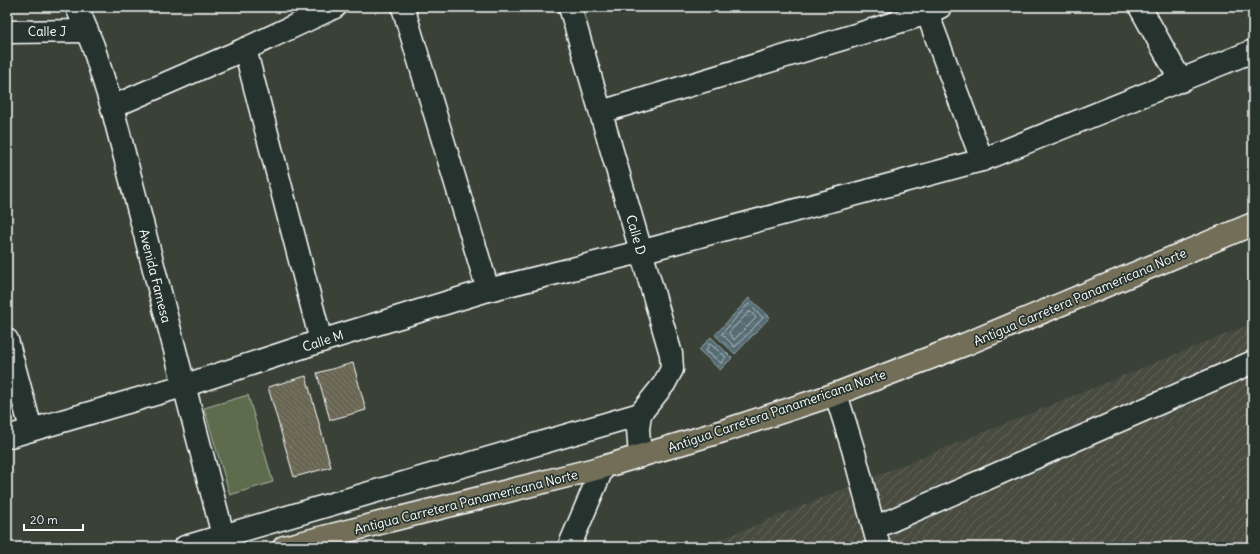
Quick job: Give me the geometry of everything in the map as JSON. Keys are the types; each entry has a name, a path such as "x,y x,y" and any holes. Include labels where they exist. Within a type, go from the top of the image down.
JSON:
{"main road":[{"name":"Antigua Carretera Panamericana Norte","path":"284,547 603,467 836,394 966,344 1253,224"}],"street":[{"name":"Avenida Famesa","path":"77,7 88,31 112,107 183,386 225,542"},
{"path":"112,107 245,49 335,7"},
{"path":"403,7 488,290"},
{"name":"Calle D","path":"570,7 640,252 671,354 672,369 664,384 640,414"},
{"path":"1140,7 1181,80"},
{"path":"601,112 931,9 982,160"},
{"name":"Calle J","path":"7,32 88,31"},
{"path":"245,49 321,341"},
{"name":"Calle M","path":"7,437 183,386 321,341 488,290 640,252 982,160 1253,52"},
{"path":"7,340 31,429"},
{"path":"836,394 877,537 1253,362"},
{"path":"185,547 225,542 640,414 638,429 640,456"},
{"path":"569,547 603,467"}],"shaded area":[{"path":"1253,323 1253,547 701,547"}],"green space":[{"path":"248,395 273,482 230,495 204,408"}],"water":[{"path":"749,298 770,317 735,354 715,335"},
{"path":"711,337 732,358 720,370 699,350"}],"building":[{"path":"353,363 366,410 330,420 317,373"},
{"path":"306,376 331,467 294,477 268,387"}]}
